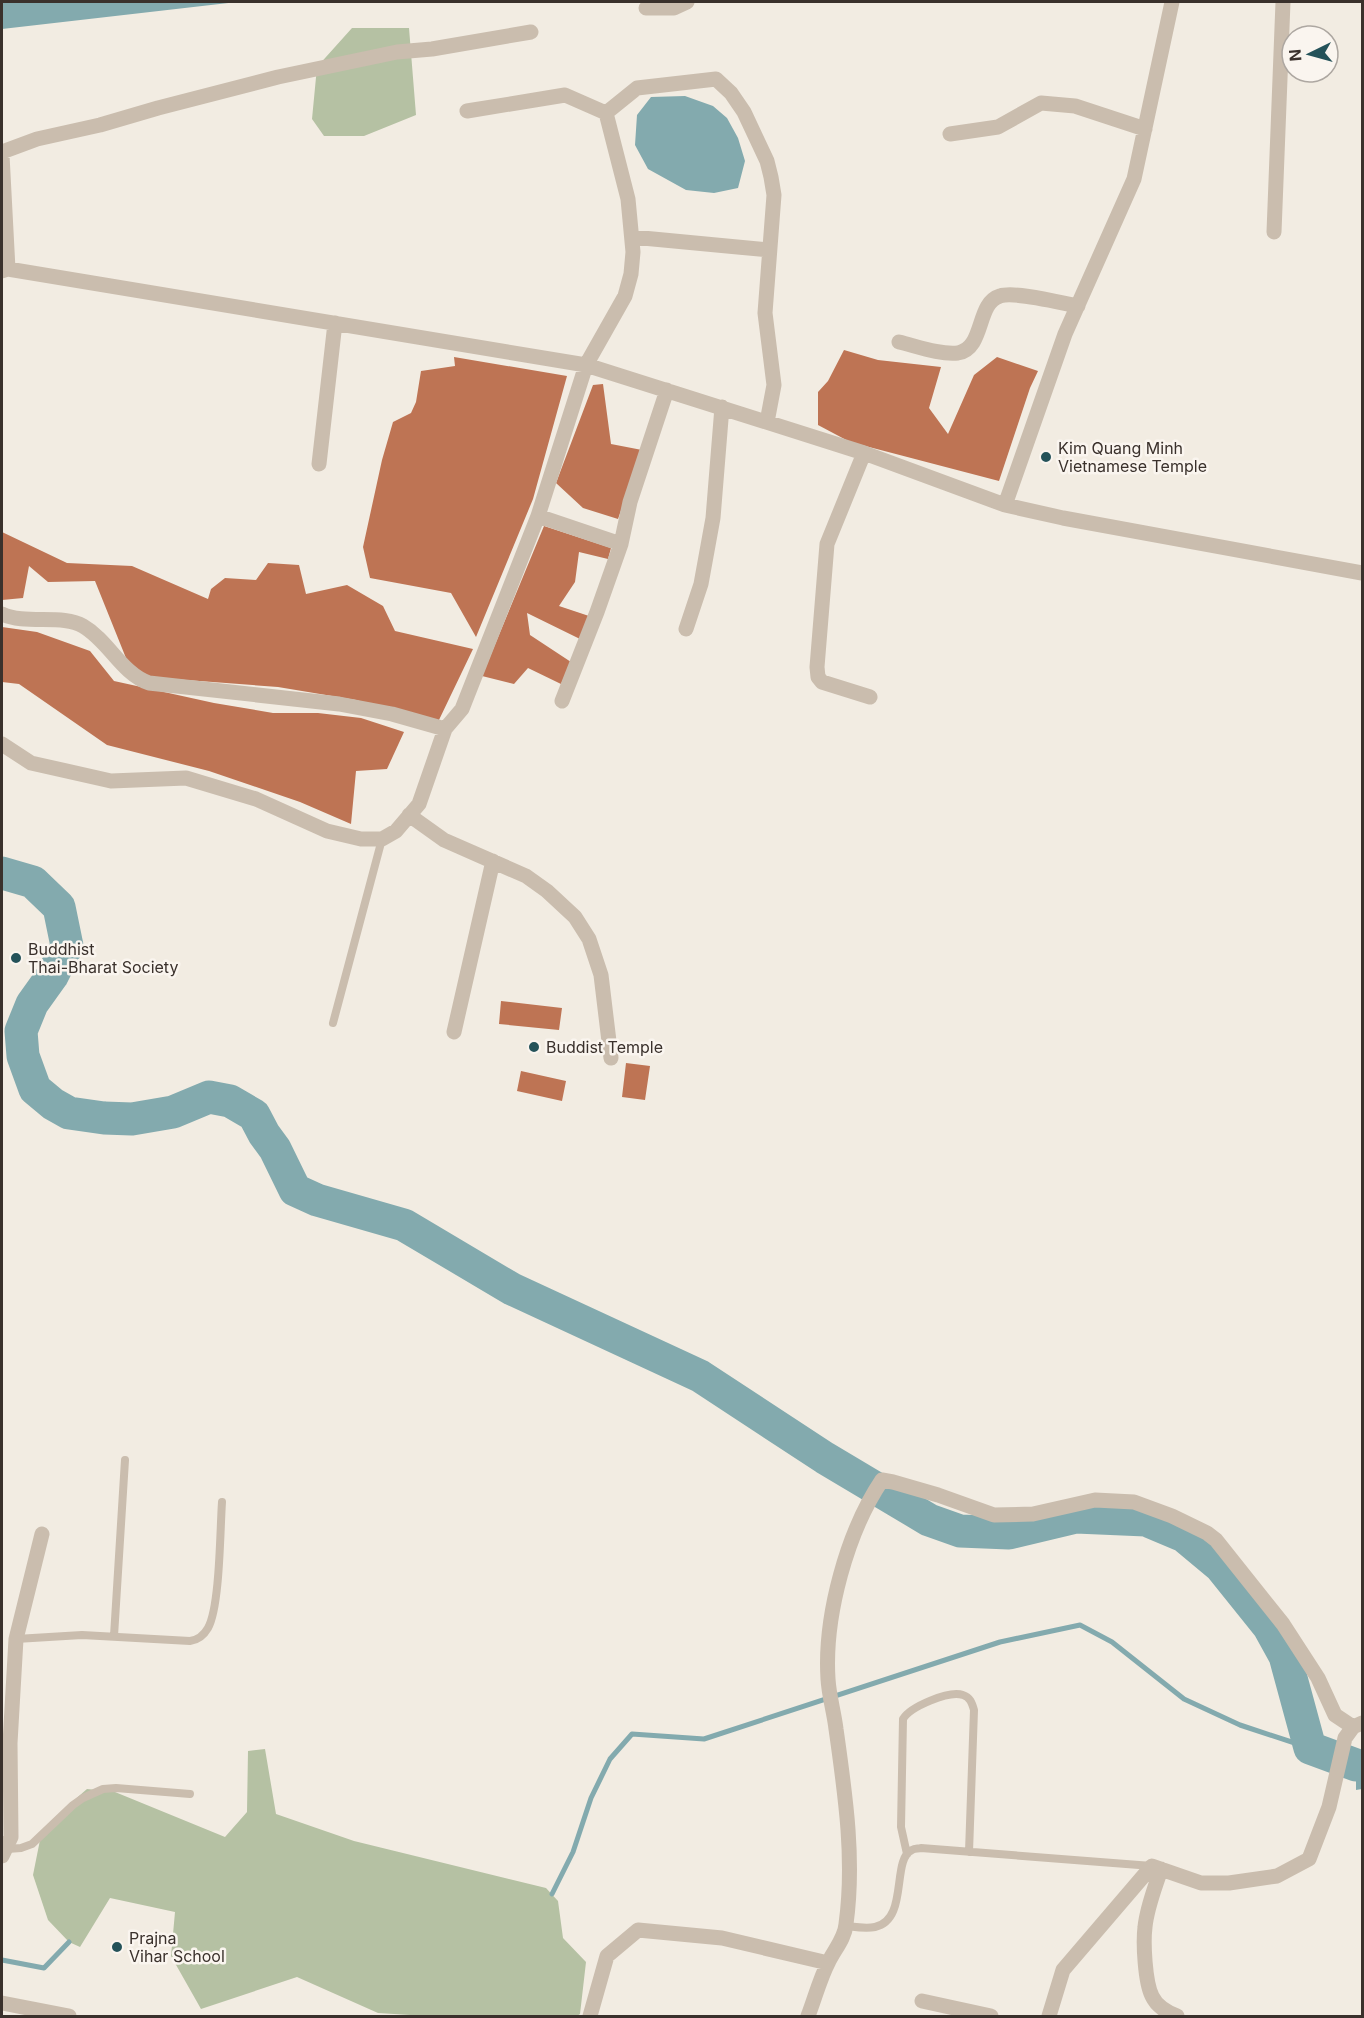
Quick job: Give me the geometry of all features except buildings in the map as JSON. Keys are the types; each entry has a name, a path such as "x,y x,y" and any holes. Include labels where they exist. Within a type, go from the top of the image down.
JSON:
{"street":[{"path":"646,8 674,8 687,2"},
{"path":"1005,505 1065,334 1134,179 1172,2"},
{"path":"1274,232 1283,2"},
{"path":"531,32 432,49 397,52 278,77 100,125 37,139 2,153 5,270 586,365 864,453 1005,505 1063,518 1362,573"},
{"path":"606,113 637,88 716,79 731,93 744,111 767,161 774,195 765,313 774,385 767,422"},
{"path":"467,111 565,95 606,113"},
{"path":"950,134 998,127 1041,103 1075,106 1145,129"},
{"path":"2,744 31,763 111,781 186,778 256,799 327,831 361,839 381,839 396,831 418,804 445,729 462,709 538,516 586,365 625,296 631,274 632,237 628,199 606,113"},
{"path":"632,237 769,250"},
{"path":"898,342 945,352 965,351 972,343 993,300 1001,295 1078,306"},
{"path":"319,464 335,323"},
{"path":"562,701 621,544 633,492 667,390"},
{"path":"686,629 701,584 713,518 722,407"},
{"path":"864,453 827,544 817,667 818,677 822,682 870,697"},
{"path":"538,516 621,544"},
{"path":"2,614 12,619 63,622 83,626 102,642 137,679 149,684 339,704 392,714 445,729"},
{"path":"409,815 444,840 526,876 547,891 575,917 589,939 601,975 610,1058"},
{"path":"454,1032 493,861"},
{"path":"808,2016 828,1963 844,1935 846,1926 849,1844 847,1804 828,1681 827,1638 830,1619 855,1531 868,1502 882,1480 938,1495 994,1515 1033,1514 1095,1500 1134,1502 1207,1533 1284,1624 1313,1669 1335,1714 1358,1725 1345,1738 1329,1807 1309,1859 1278,1876 1229,1883 1201,1883 1156,1867"},
{"path":"4,1852 11,1837 12,1819 11,1645 42,1534"},
{"path":"1049,2016 1063,1970 1156,1867"},
{"path":"1156,1867 1144,1928 1148,1979 1152,1996 1158,2004 1165,2011 1177,2016"},
{"path":"590,2016 607,1956 638,1930 722,1938 828,1963"},
{"path":"922,2001 991,2016"},
{"path":"8,2008 69,2016"}],"lane":[{"path":"333,1023 381,839"},
{"path":"114,1636 125,1460"},
{"path":"11,1645 82,1635 196,1640 207,1630 211,1622 216,1596 222,1502"},
{"path":"907,1854 901,1827 903,1719 913,1708 952,1694 963,1695 971,1700 974,1710 969,1852"},
{"path":"4,1852 32,1844 73,1804 103,1789 190,1794"},
{"path":"846,1926 873,1928 883,1924 891,1917 903,1862 912,1850 921,1848 1156,1867"}],"green space":[{"path":"352,28 409,28 416,115 364,136 324,136 312,119 317,67"},
{"path":"265,1749 276,1814 354,1841 546,1888 558,1901 563,1938 586,1962 580,2014 577,2016 426,2016 378,2013 297,1977 201,2009 171,1956 175,1912 110,1898 80,1947 69,1942 48,1920 33,1875 40,1840 64,1809 87,1789 115,1792 225,1837 247,1812 248,1751"}],"water":[{"path":"2,2 237,2 2,29"},
{"path":"685,96 713,106 727,118 738,138 745,161 738,188 714,193 686,190 648,169 635,145 637,115 651,97"},
{"path":"1362,1750 1362,1789 1356,1790 1356,1751"}],"waterway":[{"path":"2,873 33,882 59,907 67,946 52,976 32,1004 21,1031 23,1056 35,1089 53,1104 69,1113 132,1119 173,1112 209,1097 230,1101 254,1115 275,1149 295,1190 317,1200 404,1225 512,1289 700,1376 825,1458 929,1520 960,1531 1009,1533 1076,1517 1146,1520 1184,1536 1220,1566 1269,1627 1285,1656 1310,1748 1356,1765"},
{"path":"552,1894 573,1852 591,1798 610,1759 632,1734 704,1739 1000,1642 1080,1625 1112,1642 1184,1699 1240,1725 1310,1748"},
{"path":"2,1960 44,1968 69,1942"}],"place":[{"name":"Kim Quang Minh Vietnamese Temple","path":"1046,457"},
{"name":"Buddhist Thai-Bharat Society","path":"16,958"},
{"name":"Buddist Temple","path":"534,1047"},
{"name":"Prajna Vihar School","path":"117,1947"}]}
